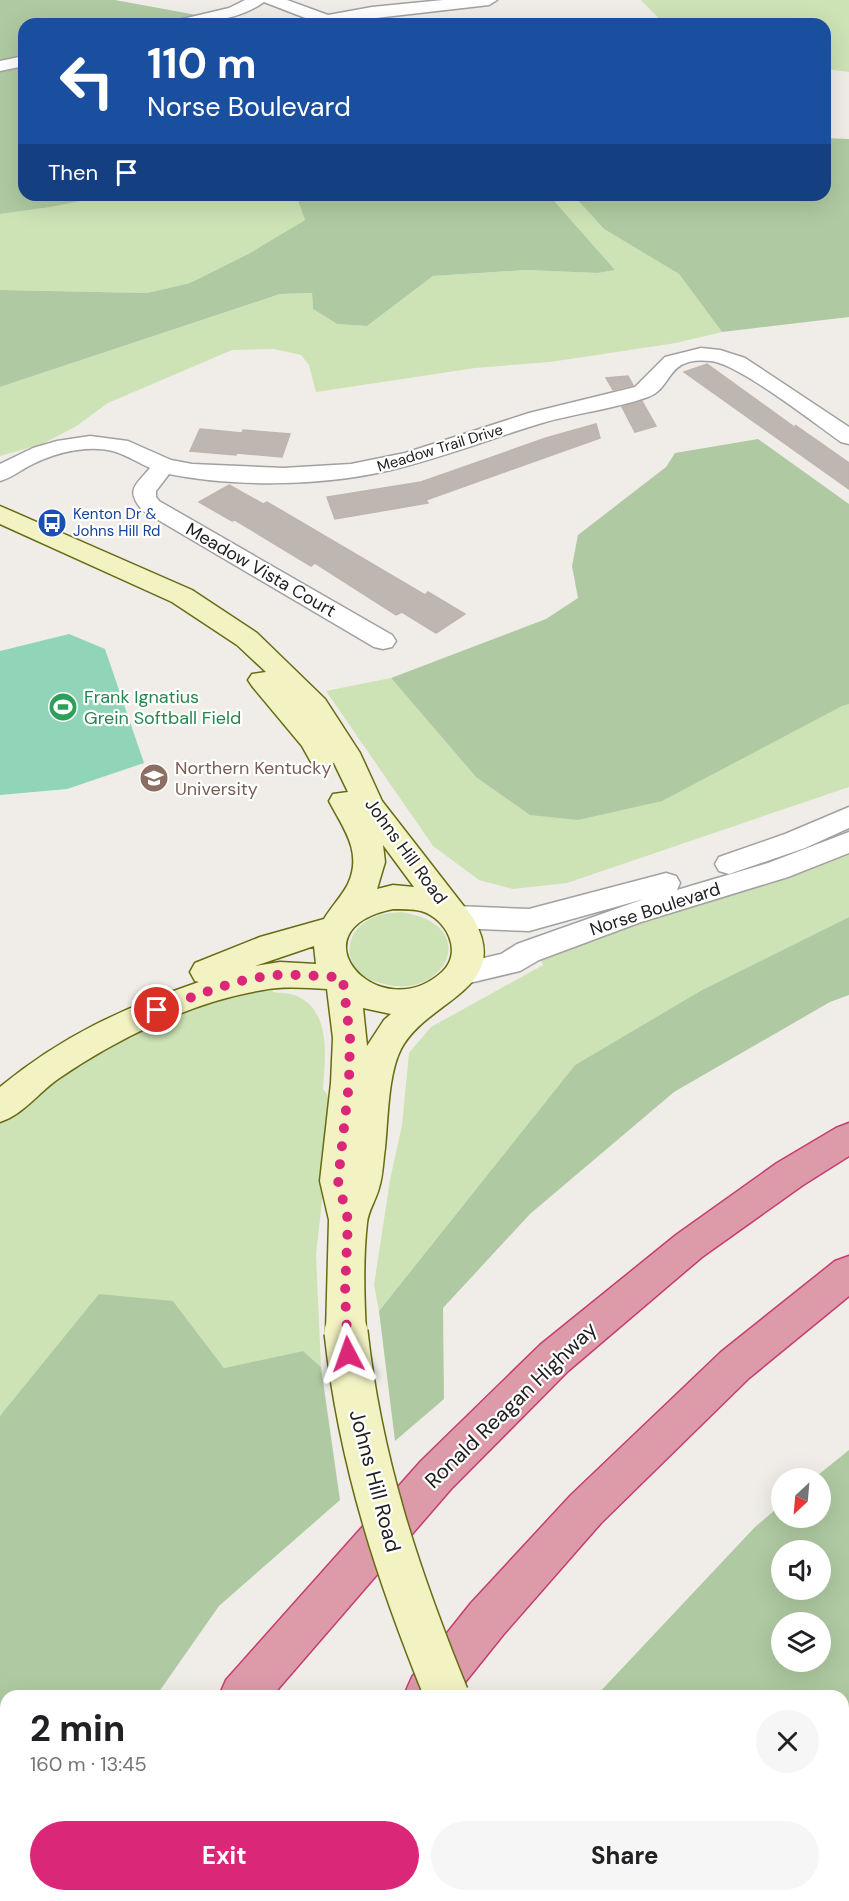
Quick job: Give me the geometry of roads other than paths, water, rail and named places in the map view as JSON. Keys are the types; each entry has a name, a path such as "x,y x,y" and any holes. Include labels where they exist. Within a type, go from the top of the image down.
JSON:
{"highway":[{"name":"Ronald Reagan Highway","path":"247,1690 436,1475 554,1358 689,1246 790,1174 849,1138"},
{"path":"430,1690 487,1619 586,1509 735,1365 849,1273"}],"main road":[{"name":"Johns Hill Road","path":"0,514 182,596 247,639 285,673 315,705 345,753 369,805 453,915"},
{"name":"Johns Hill Road","path":"0,535 160,606 220,643 254,671 274,693 314,741 365,838 371,864 369,874 337,925"},
{"path":"393,897 415,898 435,904 453,915 464,927 469,943 469,959 448,984 417,999 397,1001 376,998 358,991 342,979 333,967 329,952 331,936 337,925 353,910 363,905 393,897"},
{"path":"0,1081 28,1057 94,1017 155,990 272,946 337,925"},
{"path":"0,1108 45,1070 112,1030 157,1010 226,985 263,976 342,979"},
{"name":"Johns Hill Road","path":"342,979 350,1050 349,1083 338,1181 348,1220 345,1292 350,1376 363,1448 384,1527 420,1631 445,1690"},
{"name":"Johns Hill Road","path":"348,1220 361,1188 377,1070 384,1047 405,1018 448,984"}],"street":[{"path":"205,18 234,11 258,0"},
{"path":"271,0 319,18"},
{"path":"347,18 372,12 489,0"},
{"path":"0,66 18,62"},
{"name":"Meadow Trail Drive","path":"0,474 13,464 38,452 96,444 120,446 164,466 178,469 303,475 352,472 390,465 538,418 643,392 653,384 665,366 682,357 709,355 728,357 738,362 849,437"},
{"name":"Meadow Vista Court","path":"164,466 144,490 144,498 151,506 383,641"},
{"name":"Norse Boulevard","path":"453,915 529,920 554,914 679,880 756,855 849,817"},
{"name":"Norse Boulevard","path":"448,984 509,963 528,952 632,914 778,870 849,842"}],"place":[{"name":"Kenton Dr & Johns Hill Rd","path":"52,523"},
{"name":"Frank Ignatius Grein Softball Field","path":"63,707"},
{"name":"Northern Kentucky University","path":"154,778"}]}
